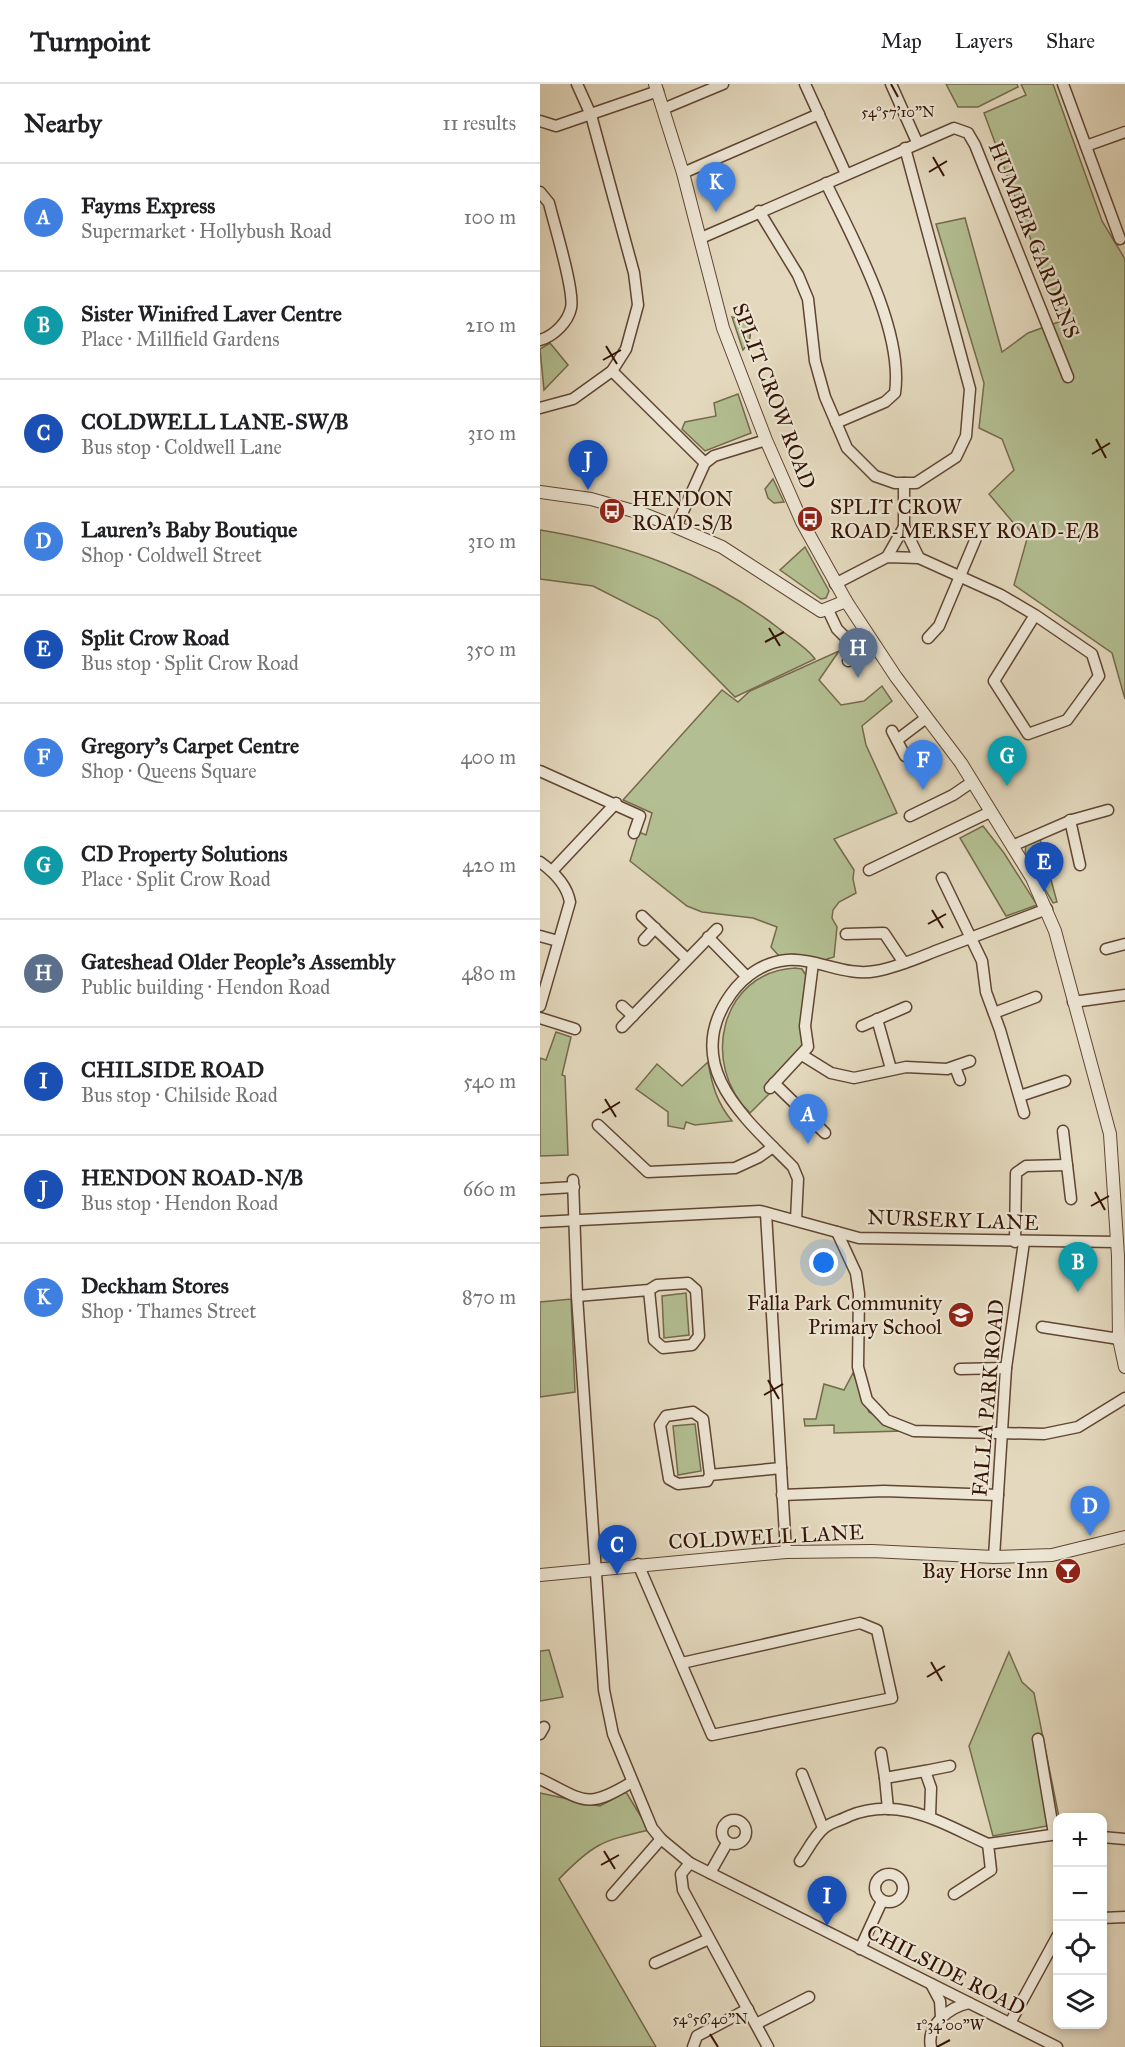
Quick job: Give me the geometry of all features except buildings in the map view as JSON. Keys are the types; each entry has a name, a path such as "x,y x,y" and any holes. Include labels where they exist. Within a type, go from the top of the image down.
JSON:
{"street":[{"path":"540,408 573,399 612,370 626,349 638,304 634,273 590,113 577,84"},
{"path":"663,109 723,84"},
{"path":"805,84 846,174"},
{"path":"701,238 917,142 891,84"},
{"path":"1063,84 1120,239"},
{"path":"540,121 556,126 657,87"},
{"name":"SPLIT CROW ROAD","path":"657,87 683,172 723,328 766,440 802,522 835,584 972,782 1032,878 1047,909 1110,1134 1117,1242 1122,1256 1119,1339 1125,1367"},
{"path":"683,172 819,114"},
{"name":"HUMBER GARDENS","path":"917,142 954,128 968,133 975,145 1068,377"},
{"path":"1086,146 1125,132"},
{"path":"759,211 798,275 808,299 815,362 847,448 875,476 895,483 916,483 956,456 966,436 970,388 904,148"},
{"path":"826,183 877,297 898,375 896,393 885,402 836,423"},
{"path":"540,192 549,203 572,300 567,317 560,327 540,340"},
{"path":"612,370 705,463"},
{"path":"676,527 705,463 714,456 766,440"},
{"path":"904,483 904,527 919,558"},
{"path":"540,492 591,499 644,514 676,527 732,553 775,579 814,608 828,610 846,601"},
{"path":"887,557 904,527"},
{"path":"928,638 939,626 979,531"},
{"path":"835,584 887,557 919,558 962,576 1035,615 1092,654 1099,676 1067,720 1028,734 994,681 1035,615"},
{"path":"828,610 837,629 854,646 855,657 848,661"},
{"path":"905,756 894,736 926,718"},
{"path":"540,771 616,803 640,816 634,833"},
{"path":"910,816 972,782"},
{"path":"552,871 616,803"},
{"path":"1012,846 1070,820 1108,810"},
{"path":"869,870 990,812"},
{"path":"1070,820 1080,865"},
{"path":"540,862 552,871 568,892 570,902 540,1006"},
{"path":"942,878 973,937 982,961 985,986 1024,1113"},
{"path":"943,908 954,902"},
{"path":"796,1220 798,1179 793,1167 734,1106 718,1076 714,1058 716,1026 728,999 747,977 772,963 787,960 853,972 875,972 1047,909"},
{"path":"642,916 686,958"},
{"path":"880,919 880,931"},
{"path":"644,940 655,928"},
{"path":"622,1027 686,958 717,929"},
{"path":"846,934 880,931 887,936 904,963"},
{"path":"540,936 558,941"},
{"path":"708,937 747,977"},
{"path":"1106,949 1125,944"},
{"path":"813,963 805,1026 808,1043 802,1055 772,1085 825,1133"},
{"path":"1073,1002 1125,995"},
{"path":"994,1013 1036,997"},
{"path":"622,1006 633,1016"},
{"path":"862,1026 906,1007"},
{"path":"540,1018 575,1029"},
{"path":"877,1019 891,1070"},
{"path":"802,1055 831,1072 846,1077 863,1077 915,1067 939,1070 955,1067 970,1060"},
{"path":"955,1067 960,1080"},
{"path":"1020,1096 1065,1081"},
{"path":"598,1125 648,1172 735,1168 759,1157 773,1147"},
{"path":"1064,1131 1071,1199"},
{"name":"FALLA PARK ROAD","path":"994,1557 1000,1433 1020,1242 1017,1173 1026,1166 1067,1165"},
{"path":"540,1189 574,1184 577,1296 594,1529 591,1534 604,1690 613,1734 632,1782 661,1839 612,1895"},
{"path":"766,1213 786,1552"},
{"name":"NURSERY LANE","path":"540,1222 766,1213 860,1238 1117,1242"},
{"path":"837,1232 856,1274 859,1294 858,1367 867,1400 886,1419 914,1431 1044,1434 1078,1427 1125,1398"},
{"path":"577,1296 649,1290 657,1285 688,1283 696,1290 699,1336 692,1345 663,1348 654,1340 649,1290"},
{"path":"1042,1327 1119,1339"},
{"path":"960,1369 1006,1368"},
{"path":"693,1412 703,1419 710,1475 707,1480 678,1484 669,1479 660,1425 666,1416 693,1412"},
{"path":"710,1475 781,1468"},
{"path":"782,1495 884,1491 998,1495"},
{"name":"COLDWELL LANE","path":"540,1575 638,1564 786,1552 872,1551 994,1557 1052,1555 1125,1537"},
{"path":"638,1564 712,1735 892,1698 877,1630 860,1623 682,1663"},
{"path":"1038,1739 1053,1818"},
{"path":"881,1753 888,1809"},
{"path":"885,1778 950,1766"},
{"path":"925,1771 931,1788 930,1816"},
{"path":"802,1774 823,1828"},
{"path":"540,1779 589,1801 605,1799 632,1782"},
{"path":"800,1861 823,1828 856,1813 888,1809 914,1811 930,1816 988,1844 1053,1834"},
{"path":"1107,1838 1125,1839"},
{"name":"CHILSIDE ROAD","path":"661,1839 690,1863 710,1874 1057,2047"},
{"path":"710,1874 727,1843"},
{"path":"954,1894 991,1870 988,1844"},
{"path":"690,1863 681,1874 682,1890 768,2047"},
{"path":"860,1949 882,1901"},
{"path":"1107,1918 1125,1917"},
{"path":"656,1963 709,1939"},
{"path":"1010,2023 1053,1944"},
{"path":"931,1984 939,2001 941,2017"},
{"path":"756,2024 809,1997"},
{"path":"931,2047 933,2029 941,2017 969,2003"},
{"path":"693,2047 697,2036 748,2009"}],"green space":[{"path":"946,84 1017,84 1018,87 978,107 958,107"},
{"path":"1021,84 1053,84 1102,221 1125,259 1125,699 1112,653 1014,585 1027,539 989,494 1014,470 1002,439 979,428 984,383 936,224 965,218 1002,352 1028,333 1061,321 984,113 1026,95"},
{"path":"732,317 744,321 750,329 747,345 743,350"},
{"path":"550,343 568,365 544,390 540,349"},
{"path":"738,394 751,433 705,451 682,429 685,422 716,416 714,403"},
{"path":"773,479 784,502 774,503 768,498 765,489"},
{"path":"540,530 604,543 665,563 694,576 750,608 803,647 815,659 735,697 658,619 593,586 540,579"},
{"path":"805,547 829,591 826,598 821,599 780,570"},
{"path":"839,651 819,680 841,705 864,701 882,686 892,701 862,726 866,745 897,813 834,839 854,870 856,893 839,902 833,910 832,918 837,927 834,957 827,959 829,964 794,954 779,956 771,947 777,927 753,918 702,912 687,906 630,861 639,832 646,835 652,813 623,800 722,690 738,702 750,691"},
{"path":"983,826 1004,853 1037,905 1006,916 960,838"},
{"path":"1040,839 1057,902 1053,903 1025,855 1026,843"},
{"path":"795,968 802,969 807,977 805,1047 771,1092 750,1113 735,1093 725,1071 722,1047 726,1024 735,1003 749,986 769,973"},
{"path":"556,1032 571,1037 562,1075 565,1076 568,1155 540,1156 540,1058 546,1060"},
{"path":"708,1062 716,1093 732,1121 695,1125 686,1122 684,1129 668,1126 668,1112 636,1089 657,1064 682,1086"},
{"path":"686,1293 689,1335 664,1338 662,1296"},
{"path":"571,1299 575,1392 540,1397 540,1302"},
{"path":"853,1373 869,1412 901,1431 834,1433 834,1425 805,1426 804,1419 816,1419 824,1384 844,1390"},
{"path":"695,1424 701,1471 678,1475 673,1426"},
{"path":"549,1650 563,1697 540,1701 540,1651"},
{"path":"1009,1652 1022,1682 1034,1693 1058,1813 1053,1813 1053,1825 993,1836 969,1746"},
{"path":"626,1792 649,1830 608,1841 590,1851 559,1879 656,2047 540,2047 540,1793 600,1806"}],"place":[{"name":"Deckham Stores","path":"716,212"},
{"name":"HENDON ROAD-N/B","path":"588,490"},
{"name":"HENDON ROAD-S/B","path":"612,511"},
{"name":"SPLIT CROW ROAD-MERSEY ROAD-E/B","path":"810,519"},
{"name":"Gateshead Older People's Assembly","path":"858,678"},
{"name":"CD Property Solutions","path":"1007,786"},
{"name":"Gregory's Carpet Centre","path":"923,790"},
{"name":"Split Crow Road","path":"1044,892"},
{"name":"Fayms Express","path":"808,1144"},
{"name":"Sister Winifred Laver Centre","path":"1078,1292"},
{"name":"Falla Park Community Primary School","path":"961,1315"},
{"name":"Lauren's Baby Boutique","path":"1090,1536"},
{"name":"Bay Horse Inn","path":"1068,1571"},
{"name":"COLDWELL LANE-SW/B","path":"617,1575"},
{"name":"CHILSIDE ROAD","path":"827,1926"}]}
